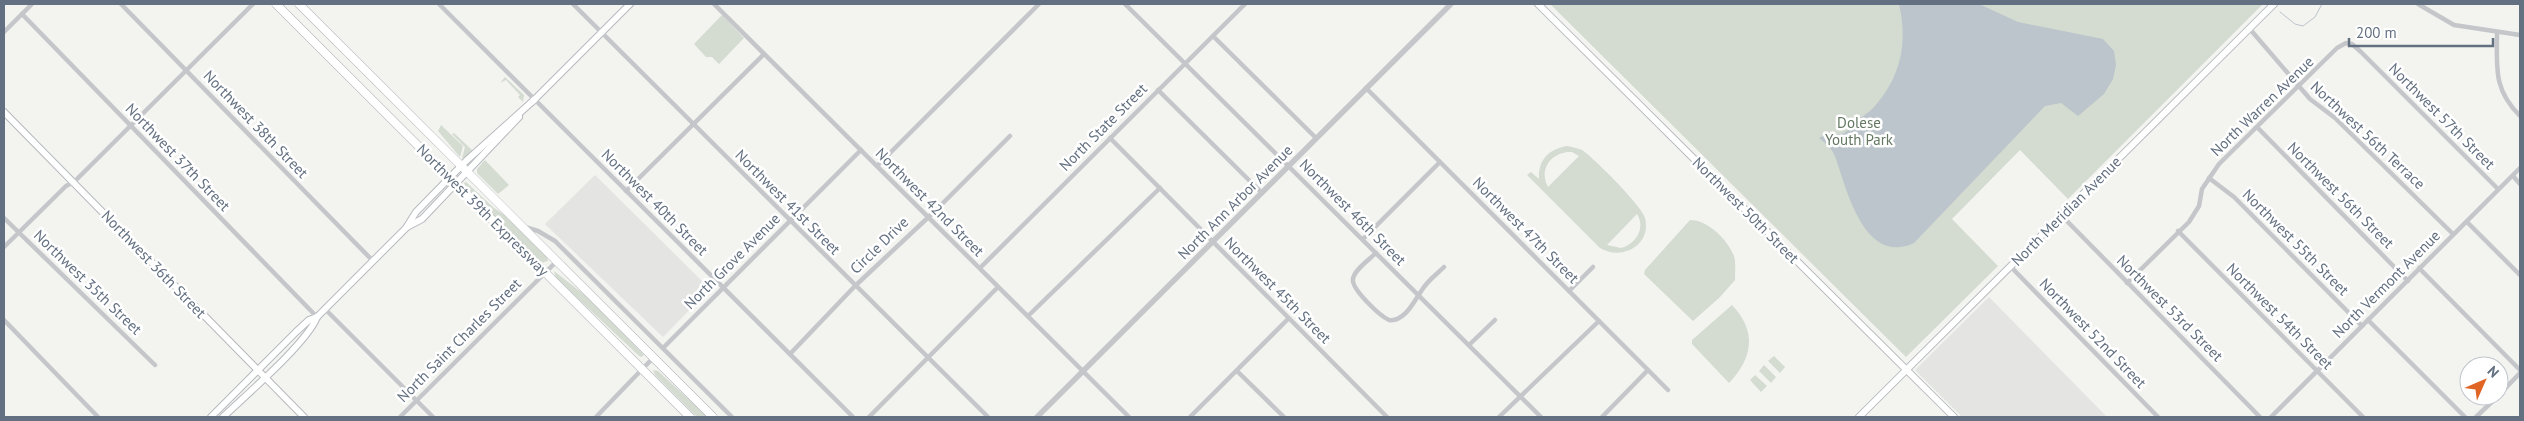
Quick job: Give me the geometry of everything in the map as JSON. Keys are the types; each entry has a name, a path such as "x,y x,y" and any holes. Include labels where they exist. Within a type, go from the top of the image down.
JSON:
{"highway":[{"name":"Northwest 39th Expressway","path":"276,4 690,417"},
{"name":"Northwest 39th Expressway","path":"299,4 713,417"}],"main road":[{"path":"406,228 422,219 534,100 630,4"},
{"name":"Northwest 50th Street","path":"1538,4 1954,417"},
{"name":"North Meridian Avenue","path":"1859,417 2274,4"},
{"path":"223,417 314,325 325,309 406,228 416,212 462,166 534,100"},
{"name":"Northwest 36th Street","path":"4,112 304,417"},
{"path":"210,417 309,320 318,317"}],"street":[{"path":"4,32 32,4"},
{"name":"Northwest 38th Street","path":"121,4 373,261"},
{"path":"4,247 66,186 74,182 253,4"},
{"name":"Northwest 40th Street","path":"440,4 853,417"},
{"name":"Northwest 41st Street","path":"572,4 988,417"},
{"name":"Northwest 42nd Street","path":"714,4 1129,417"},
{"path":"877,166 1039,4"},
{"name":"Northwest 46th Street","path":"1125,4 1541,417"},
{"name":"North State Street","path":"980,268 1245,4"},
{"name":"North Ann Arbor Avenue","path":"1037,417 1451,4"},
{"path":"2418,4 2454,25 2520,35"},
{"name":"Northwest 37th Street","path":"22,14 318,317"},
{"name":"Northwest 56th Terrace","path":"2250,28 2282,64 2299,88 2351,133 2453,234"},
{"path":"2497,32 2497,77 2503,96 2520,116"},
{"path":"1213,36 1316,138"},
{"name":"North Warren Avenue","path":"2127,283 2189,222 2199,206 2202,189 2219,164 2299,88 2337,48 2346,43"},
{"name":"Northwest 57th Street","path":"2346,43 2352,44 2361,52 2498,189"},
{"path":"626,191 764,54"},
{"name":"Northwest 47th Street","path":"1366,88 1668,390"},
{"path":"1158,90 1262,193"},
{"name":"Northwest 56th Street","path":"2257,127 2408,281"},
{"name":"Circle Drive","path":"790,354 855,286 1010,136"},
{"name":"Northwest 45th Street","path":"1110,138 1387,417"},
{"name":"North Grove Avenue","path":"663,348 861,150"},
{"path":"1363,239 1440,162"},
{"name":"North Vermont Avenue","path":"2271,417 2520,168"},
{"name":"Northwest 57th Street","path":"2512,176 2520,184"},
{"name":"Northwest 55th Street","path":"2209,178 2234,198 2362,326"},
{"path":"1028,316 1160,188"},
{"name":"Northwest 53rd Street","path":"2062,216 2260,417"},
{"name":"Northwest 35th Street","path":"4,218 155,365"},
{"path":"2467,222 2520,275"},
{"name":"Northwest 39th Expressway","path":"523,227 538,231 555,241 732,417"},
{"name":"Northwest 54th Street","path":"2178,232 2363,417"},
{"path":"1376,253 1353,279 1354,286 1386,319 1394,320 1416,302 1422,289 1444,267"},
{"name":"North Saint Charles Street","path":"400,417 557,260"},
{"name":"Northwest 52nd Street","path":"2010,266 2158,417"},
{"path":"1569,291 1593,267"},
{"path":"2419,268 2520,372 2509,384"},
{"path":"870,417 998,287"},
{"path":"325,309 433,417"},
{"path":"1190,417 1288,319"},
{"path":"4,320 98,417"},
{"path":"1469,345 1495,320"},
{"path":"2368,320 2465,417"},
{"path":"1499,417 1599,321"},
{"path":"596,417 653,358"},
{"path":"1602,417 1648,370"},
{"path":"1237,371 1284,417"},
{"path":"2476,417 2487,406"}],"shaded area":[{"path":"1899,4 1979,4 2018,22 2103,39 2114,51 2116,65 2113,79 2104,94 2078,116 2061,103 2045,106 1914,243 1897,247 1883,244 1871,235 1861,222 1846,189 1835,156 1819,138 1826,135 1841,134 1848,130 1851,125 1874,107 1891,84 1900,59 1902,46 1902,18"},
{"path":"595,175 710,289 663,337 545,224"},
{"path":"1989,297 2107,417 1962,417 1915,370"}],"green space":[{"name":"Dolese Youth Park","path":"1550,4 2263,4 2068,199 2020,150 1952,219 1998,266 1906,357"},
{"path":"722,15 744,38 719,64 712,57 706,57 694,44"},
{"path":"505,77 524,95 523,102 518,97 520,95 506,80 500,83"},
{"path":"441,125 463,146 460,157 438,131"},
{"path":"454,133 473,151 467,157 462,158 465,147 452,134"},
{"path":"1567,146 1577,148 1588,154 1617,182 1642,212 1646,228 1644,236 1633,248 1617,253 1608,252 1600,248 1527,175 1531,172 1539,179 1540,166 1546,156","holes":["1572,152 1579,156 1548,187 1545,174 1549,162 1558,155","1637,214 1640,219 1640,230 1635,239 1621,248 1607,245"]},
{"path":"485,160 509,185 498,194 477,173 477,169"},
{"path":"466,182 494,208 505,215 547,257 548,261 541,263 465,186 464,183"},
{"path":"1690,220 1703,223 1722,237 1734,256 1735,264 1735,280 1720,297 1693,321 1644,274 1645,270"},
{"path":"554,271 591,300 644,355 641,357 638,355 556,278"},
{"path":"1732,305 1745,325 1749,344 1743,364 1729,383 1692,344 1692,340"},
{"path":"1774,356 1785,367 1780,373 1768,361"},
{"path":"1764,365 1776,377 1771,383 1759,371"},
{"path":"653,370 658,371 708,417 697,417 655,375"},
{"path":"1755,375 1767,386 1761,392 1750,380"}],"waterway":[{"path":"2280,12 2295,24 2303,26 2315,17 2322,4"}]}
